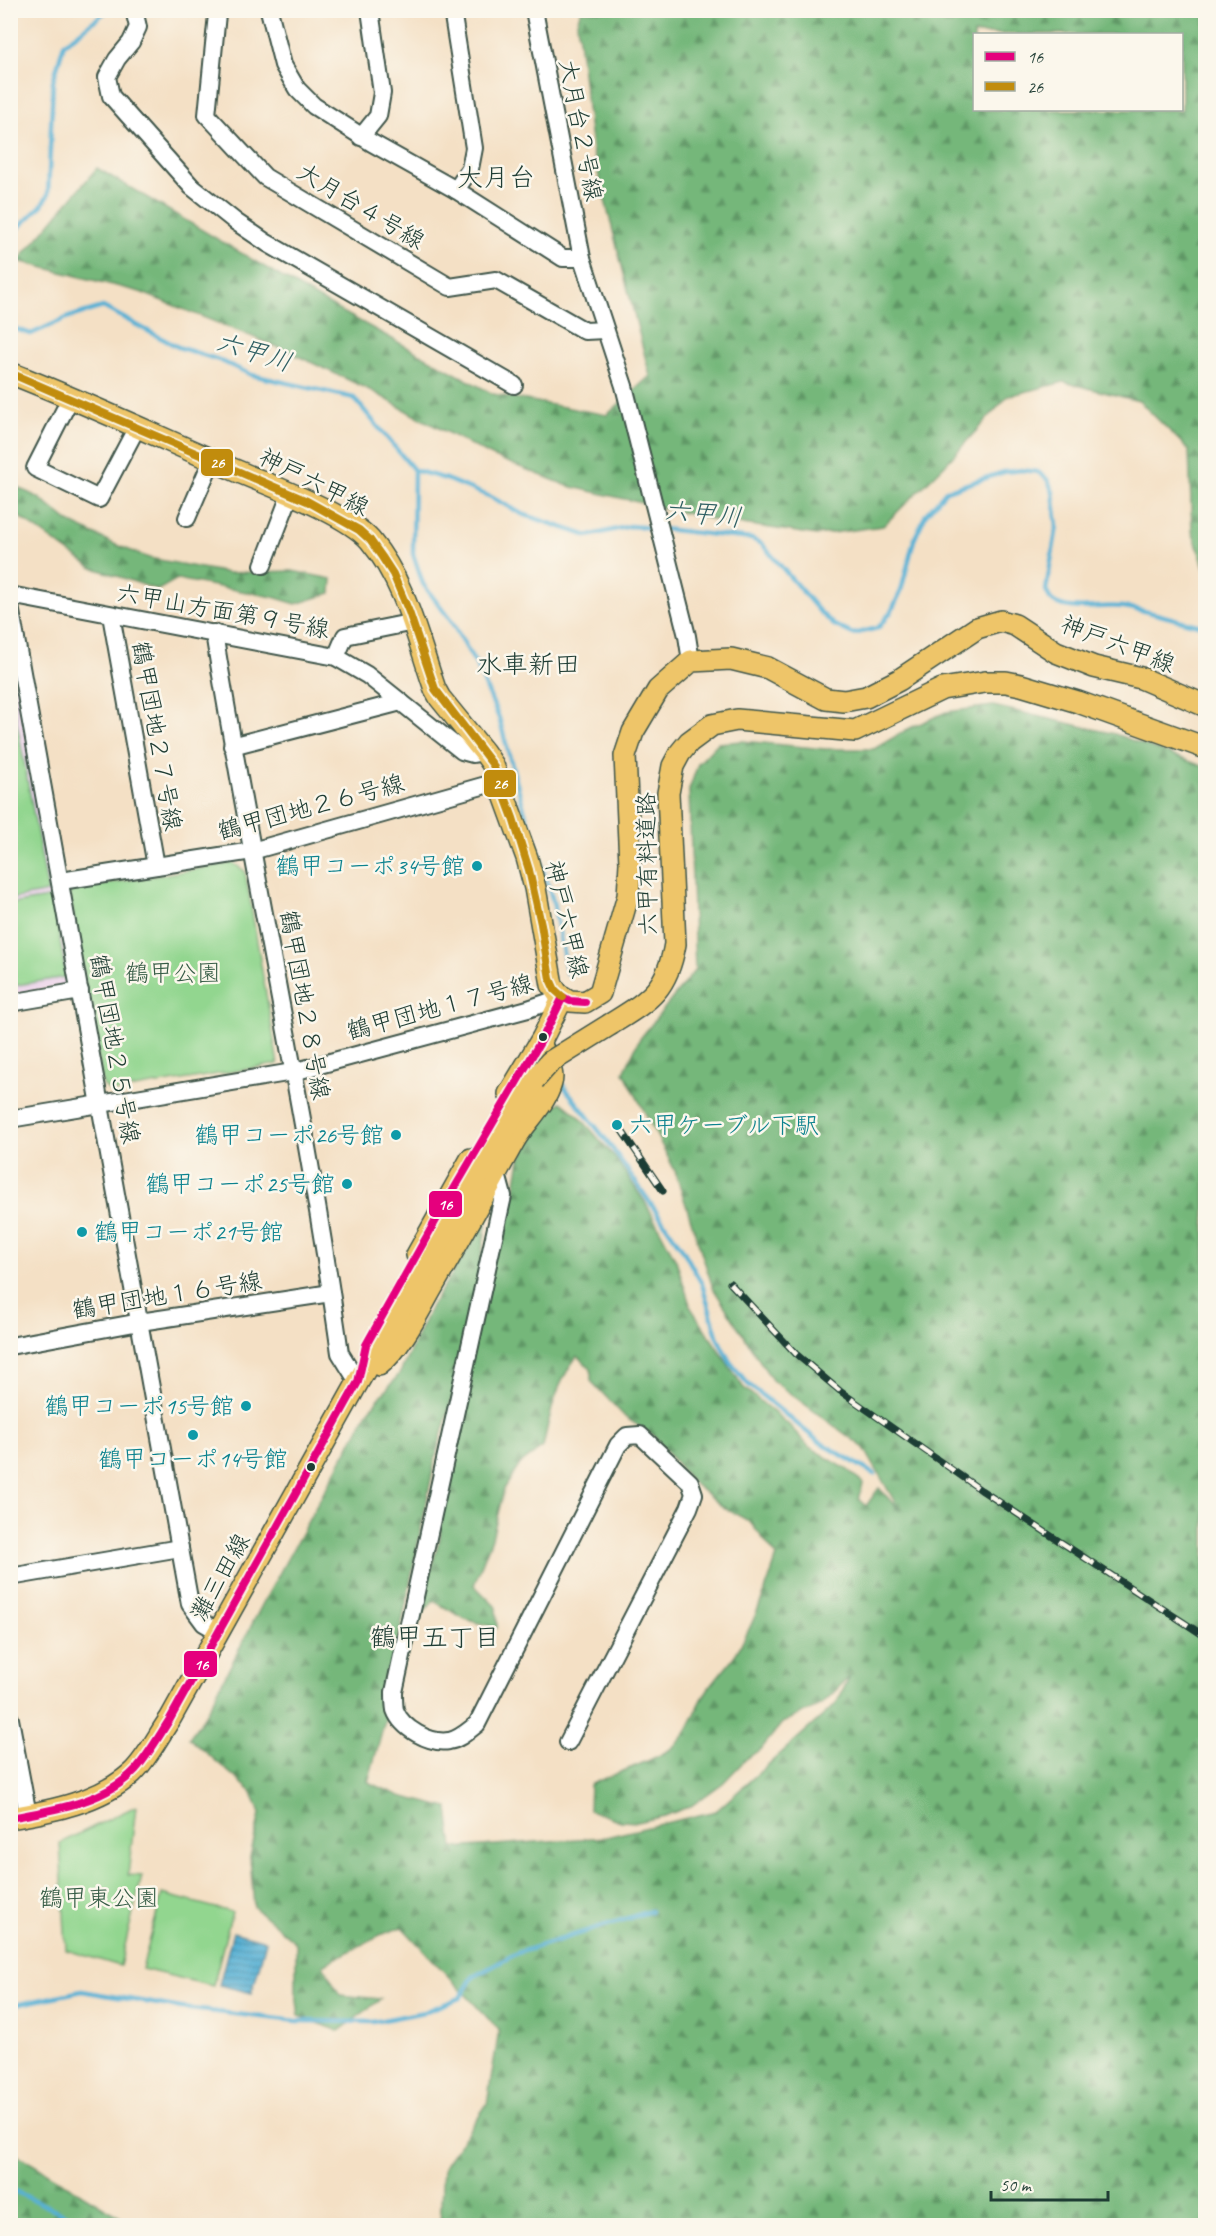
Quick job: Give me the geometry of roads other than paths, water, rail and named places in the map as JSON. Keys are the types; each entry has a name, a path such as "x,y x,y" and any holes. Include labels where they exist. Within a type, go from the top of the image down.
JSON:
{"main road":[{"name":"神戸六甲線","path":"10,373 71,397 330,513 357,529 370,540 397,581 414,622 440,698 484,752 500,781 535,888 550,979 555,990 570,1001 585,1002 600,993 628,896 630,863 625,756 633,732 658,690 692,661 731,659 768,668 826,699 844,701 866,697 874,693 899,680 977,628 1001,621 1015,625 1056,652 1094,667 1141,678 1206,706"},
{"name":"六甲有料道路","path":"358,1382 534,1080 550,1062 646,1002 656,993 671,962 675,944 668,793 673,766 689,742 712,725 737,720 855,731 942,689 967,684 1006,682 1078,702 1206,748"},
{"path":"358,1382 366,1345 542,1039 563,997"},
{"path":"358,1382 386,1359 410,1326 515,1139 551,1086 552,1071 546,1060 542,1039"},
{"name":"灘三田線","path":"19,1816 83,1801 114,1786 133,1772 170,1719 358,1382"}],"street":[{"path":"134,10 138,27 131,42 117,59 107,77 111,96 192,187 267,243 514,385"},
{"name":"大月台４号線","path":"219,10 207,115 265,177 450,287 496,280 585,330 605,330"},
{"path":"269,10 283,65 297,89 321,112 456,190 563,258 582,258"},
{"path":"361,137 378,116 382,93 370,10"},
{"path":"452,10 474,148 470,169 456,190"},
{"name":"大月台２号線","path":"534,10 582,258 624,386 692,661"},
{"path":"71,397 35,468 99,499 137,427"},
{"path":"187,518 212,460"},
{"path":"263,565 290,495"},
{"name":"六甲山方面第９号線","path":"10,595 336,657 345,636 414,622"},
{"name":"鶴甲団地２５号線","path":"10,606 190,1604 204,1623 218,1631"},
{"name":"鶴甲団地２７号線","path":"111,615 156,866"},
{"name":"鶴甲団地２８号線","path":"214,633 232,746 293,1072 340,1353 358,1382"},
{"path":"336,657 367,675 462,751 473,754 484,752"},
{"path":"232,746 401,702"},
{"name":"鶴甲団地２６号線","path":"61,881 252,851 500,781"},
{"path":"10,1004 80,992"},
{"name":"鶴甲団地１７号線","path":"10,1119 293,1072 563,997"},
{"path":"497,1174 503,1196 393,1692 395,1712 418,1734 435,1740 450,1741 465,1734 477,1724 618,1445 627,1436 640,1435 690,1482 694,1494 689,1508 568,1742"},
{"name":"鶴甲団地１６号線","path":"10,1346 140,1322 331,1293"},
{"path":"10,1577 180,1548"},
{"path":"10,1719 19,1816"}],"water":[{"path":"233,1932 266,1941 252,1993 219,1985"}],"waterway":[{"path":"10,236 42,205 48,195 53,81 64,44 108,10"},
{"name":"六甲川","path":"10,327 31,334 69,317 103,307 178,347 219,360 252,375 354,398 414,470 446,479 491,497 522,514 588,536 630,526 655,528"},
{"path":"414,470 413,554 423,584 451,621 477,666 499,718 523,806 553,901 567,973"},
{"name":"六甲川","path":"663,529 752,539 762,544 819,611 834,625 853,634 878,628 891,612 901,591 914,540 926,514 946,491 1004,472 1022,470 1038,472 1047,479 1053,492 1057,526 1046,590 1051,600 1058,604 1082,608 1115,606 1133,609 1206,627"},
{"path":"562,1084 610,1145 683,1250 702,1284 718,1339 730,1362 748,1384 818,1441 874,1474"},
{"path":"10,2006 82,1991 181,2008 297,2021 373,2022 424,2012 460,1998 473,1977 517,1953 651,1911"},
{"path":"10,2189 90,2226"}],"railway":[{"path":"618,1125 663,1191"},
{"path":"730,1283 796,1354 840,1391 981,1490 1206,1637"}],"place":[{"name":"鶴甲コーポ34号館","path":"477,866"},
{"name":"六甲ケーブル下駅","path":"617,1125"},
{"name":"鶴甲コーポ26号館","path":"396,1135"},
{"name":"鶴甲コーポ25号館","path":"347,1184"},
{"name":"鶴甲コーポ21号館","path":"82,1232"},
{"name":"鶴甲コーポ15号館","path":"246,1406"},
{"name":"鶴甲コーポ14号館","path":"193,1435"}],"district":[{"name":"大月台","path":"496,177"},
{"name":"水車新田","path":"528,664"},
{"name":"鶴甲五丁目","path":"435,1637"}],"park label":[{"name":"鶴甲公園","path":"173,973"},
{"name":"鶴甲東公園","path":"99,1898"}]}
